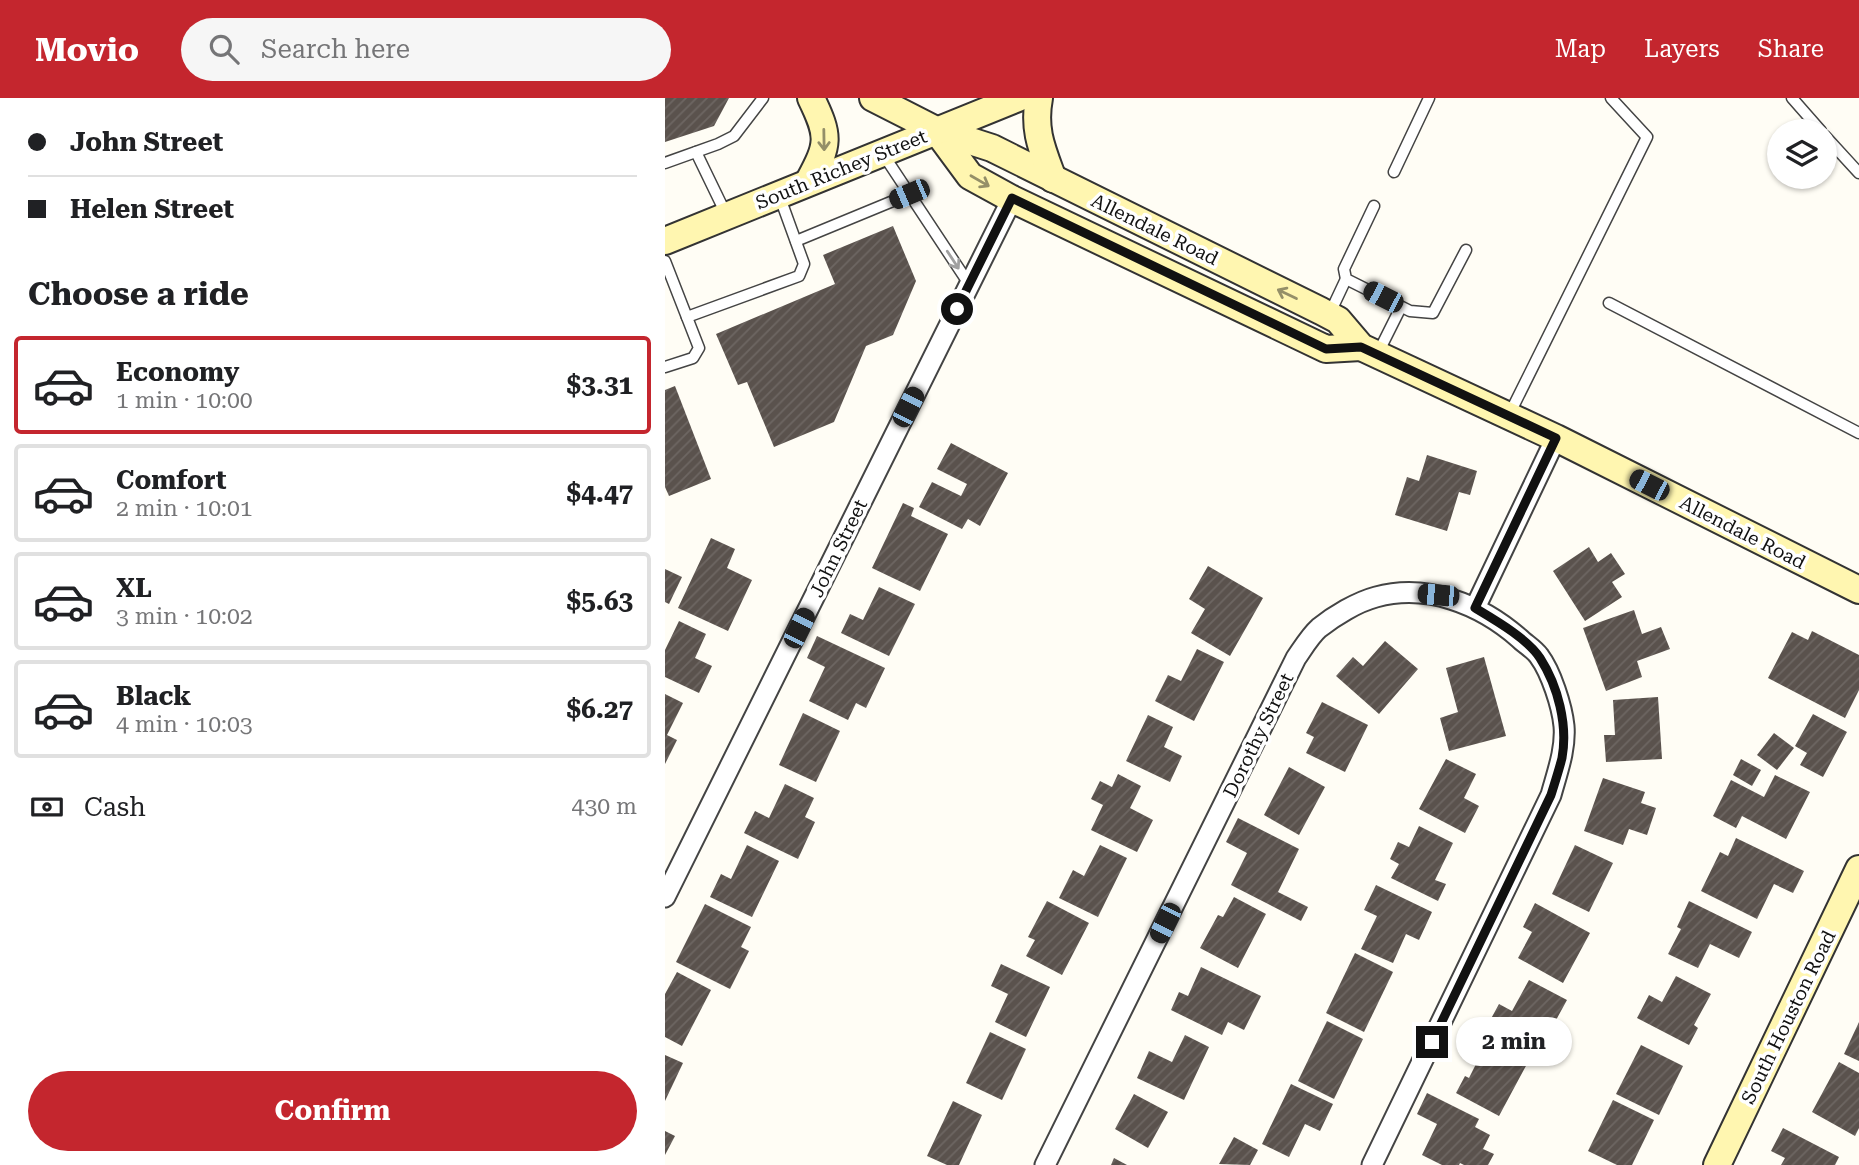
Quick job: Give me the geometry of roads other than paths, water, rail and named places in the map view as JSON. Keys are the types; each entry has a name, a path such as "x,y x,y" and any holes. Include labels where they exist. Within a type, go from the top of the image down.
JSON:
{"street":[{"path":"809,181 824,152 823,123 811,98"},
{"name":"Allendale Road","path":"873,98 936,130 992,148 1329,315 1338,320 1369,351 1556,438 1859,590"},
{"name":"South Richey Street","path":"665,241 1018,98"},
{"path":"1039,98 1036,118 1038,138 1053,179"},
{"name":"Allendale Road","path":"936,130 970,176 1012,198 1326,349 1369,351"},
{"name":"John Street","path":"665,897 1012,198"},
{"path":"1475,608 1556,438"},
{"name":"Dorothy Street","path":"1045,1165 1296,658 1318,630 1343,613 1373,598 1404,592 1438,595 1475,608 1504,625 1539,656 1556,691 1564,727 1562,756 1551,795 1372,1165"},
{"name":"South Houston Road","path":"1717,1165 1859,869"}],"lane":[{"path":"665,163 734,136 763,98"},
{"path":"1394,172 1429,98"},
{"path":"1509,416 1647,137 1611,98"},
{"path":"1807,98 1795,102 1810,119"},
{"path":"1837,149 1859,173"},
{"path":"696,152 727,215"},
{"path":"883,153 969,285"},
{"path":"687,317 799,276 804,264 779,194"},
{"path":"796,241 909,194"},
{"path":"1329,315 1346,279 1344,269 1374,205"},
{"path":"1346,279 1410,311 1433,313 1466,250"},
{"path":"665,261 699,348 693,358 665,367"},
{"path":"1609,303 1859,433"},
{"path":"1369,351 1401,307"}]}
